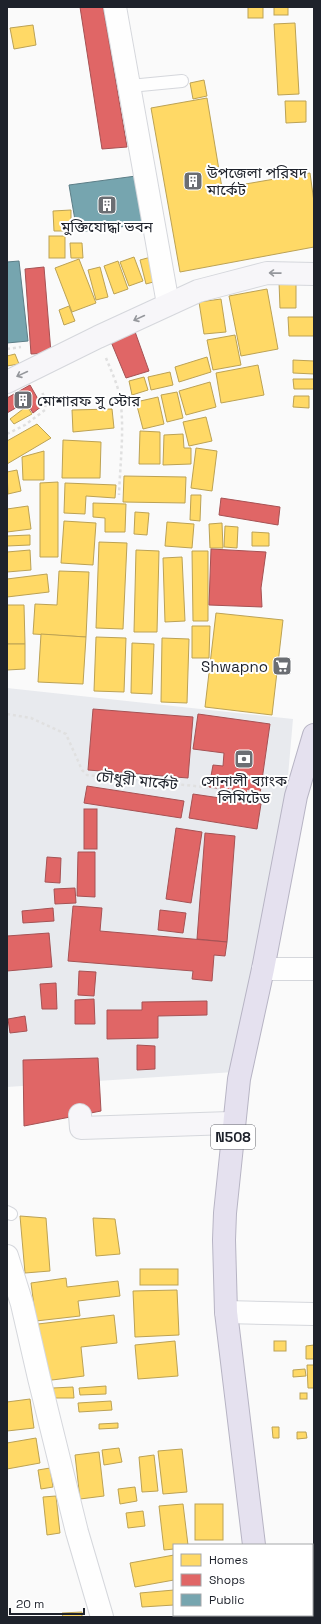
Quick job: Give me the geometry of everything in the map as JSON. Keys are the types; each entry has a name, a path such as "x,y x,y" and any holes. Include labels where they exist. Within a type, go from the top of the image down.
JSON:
{"highway":[{"name":"N508","path":"254,1544 226,1312 224,1240 240,1079 263,969 296,796 314,735"}],"street":[{"path":"115,7 168,304"},
{"path":"7,382 98,337 198,291 267,273 314,274"},
{"path":"263,969 314,969"},
{"path":"80,1115 81,1128 230,1123"},
{"path":"7,1256 22,1304 77,1532 102,1617"},
{"path":"226,1312 314,1314"}],"lane":[{"path":"130,86 182,81"}],"path":[{"path":"98,337 116,382 121,404 119,495"},
{"path":"7,434 25,425 45,410 46,401 40,388 27,372"},
{"name":"চৌধুরী মার্কেট","path":"7,714 31,718 66,734 82,770 87,775 296,796"}],"shaded area":[{"path":"7,688 293,719 283,833 234,1072 7,1087"}],"building: Homes":[{"path":"248,7 263,7 263,18 248,18"},
{"path":"274,7 288,7 288,15 274,15"},
{"path":"295,23 299,94 278,95 274,24"},
{"path":"33,25 36,45 14,49 10,28"},
{"path":"204,80 207,96 193,99 190,83"},
{"name":"উপজেলা পরিষদ মার্কেট","path":"207,98 222,188 310,173 314,202 314,247 180,272 151,108"},
{"path":"285,101 306,101 306,122 286,123"},
{"path":"71,210 71,231 54,231 53,211"},
{"path":"49,236 65,236 65,258 49,258"},
{"path":"70,243 82,243 83,258 71,258"},
{"path":"134,257 143,281 129,286 120,262"},
{"path":"151,257 157,281 146,284 140,260"},
{"path":"79,259 96,303 72,312 55,268"},
{"path":"118,261 128,289 114,294 104,266"},
{"path":"100,267 108,297 96,300 88,270"},
{"path":"296,281 296,308 280,308 279,282"},
{"path":"267,289 278,349 241,356 229,296"},
{"path":"221,299 226,332 204,334 199,302"},
{"path":"69,306 75,321 64,325 59,310"},
{"path":"288,317 314,317 314,336 289,336"},
{"path":"235,335 241,365 213,370 207,340"},
{"path":"15,354 19,364 7,366 7,356"},
{"path":"207,357 211,372 179,382 175,367"},
{"path":"293,360 314,361 314,374 293,373"},
{"path":"258,365 264,395 221,403 216,373"},
{"path":"170,372 173,385 151,390 148,377"},
{"path":"144,377 148,390 132,395 129,381"},
{"path":"293,379 314,379 314,389 294,389"},
{"path":"210,382 216,407 186,415 179,391"},
{"path":"177,392 183,418 167,422 161,395"},
{"path":"294,396 309,396 309,408 293,407"},
{"path":"158,397 164,424 143,429 136,402"},
{"path":"27,406 32,414 14,424 10,419"},
{"path":"112,409 114,428 73,432 72,410"},
{"path":"206,417 212,441 189,446 183,422"},
{"path":"37,424 51,438 7,464 7,441"},
{"path":"140,431 160,432 160,464 139,464"},
{"path":"183,434 184,448 191,448 191,464 163,465 164,435"},
{"path":"63,440 101,442 100,478 62,478"},
{"path":"196,448 217,451 212,491 191,488"},
{"path":"44,451 44,480 23,480 22,457"},
{"path":"17,470 21,491 8,494 7,472"},
{"path":"124,476 186,477 185,503 123,502"},
{"path":"58,482 58,557 40,557 40,483"},
{"path":"65,483 116,485 115,498 86,496 85,514 64,513"},
{"path":"191,495 201,495 200,521 190,520"},
{"path":"93,503 126,504 125,532 105,532 105,518 93,517"},
{"path":"28,506 31,529 7,532 7,509"},
{"path":"135,512 149,513 147,535 134,534"},
{"path":"64,521 96,523 93,565 61,563"},
{"path":"167,522 194,524 192,548 165,546"},
{"path":"222,523 223,548 210,548 209,524"},
{"path":"225,526 238,527 237,548 224,547"},
{"path":"252,532 269,533 269,546 252,546"},
{"path":"30,535 30,545 7,546 7,536"},
{"path":"99,542 127,543 123,629 96,628"},
{"path":"30,550 31,570 7,572 7,552"},
{"path":"136,550 159,551 157,632 134,632"},
{"path":"192,551 208,551 208,621 193,621"},
{"path":"182,557 185,621 165,622 163,558"},
{"path":"59,571 89,572 86,637 33,634 35,604 57,605"},
{"path":"47,574 49,592 7,597 7,579"},
{"path":"7,605 24,605 25,644 7,644"},
{"path":"216,613 283,620 272,715 205,707"},
{"path":"192,626 210,626 209,658 192,658"},
{"path":"41,634 86,637 83,684 38,682"},
{"path":"96,637 126,638 124,692 94,691"},
{"path":"162,638 189,639 187,703 161,702"},
{"path":"132,643 154,644 152,694 131,693"},
{"path":"7,644 25,644 25,669 7,670"},
{"path":"20,1216 46,1218 50,1271 25,1273"},
{"path":"93,1218 115,1219 120,1254 96,1256"},
{"path":"140,1269 178,1269 178,1285 140,1285"},
{"path":"66,1278 67,1287 118,1281 120,1296 78,1301 80,1316 36,1321 31,1283"},
{"path":"177,1290 179,1335 135,1337 133,1291"},
{"path":"114,1315 117,1343 81,1347 84,1376 44,1381 38,1324"},
{"path":"175,1341 178,1376 138,1379 135,1345"},
{"path":"274,1341 286,1341 286,1351 274,1351"},
{"path":"314,1345 314,1359 306,1359 306,1346"},
{"path":"307,1365 314,1365 314,1388 308,1388"},
{"path":"305,1369 306,1376 293,1377 293,1370"},
{"path":"106,1386 106,1394 80,1395 79,1388"},
{"path":"73,1387 74,1398 54,1398 53,1388"},
{"path":"300,1393 307,1393 307,1399 300,1399"},
{"path":"30,1399 34,1428 7,1431 7,1402"},
{"path":"111,1401 112,1410 79,1412 78,1403"},
{"path":"118,1423 118,1428 99,1429 99,1424"},
{"path":"272,1427 279,1427 279,1438 273,1438"},
{"path":"297,1432 306,1432 307,1438 297,1439"},
{"path":"36,1438 40,1463 7,1469 7,1443"},
{"path":"119,1448 122,1462 104,1465 102,1450"},
{"path":"182,1449 187,1492 163,1494 158,1451"},
{"path":"99,1452 104,1496 80,1499 75,1455"},
{"path":"154,1455 158,1491 142,1492 139,1457"},
{"path":"50,1468 53,1487 41,1489 38,1470"},
{"path":"135,1487 137,1501 120,1504 118,1489"},
{"path":"56,1496 60,1533 47,1535 43,1497"},
{"path":"183,1504 188,1544 173,1544 173,1549 164,1550 159,1506"},
{"path":"195,1504 223,1504 223,1540 195,1540"},
{"path":"143,1511 145,1526 128,1528 126,1513"},
{"path":"173,1555 173,1580 135,1587 130,1563"},
{"path":"173,1590 173,1605 142,1607 140,1593"},
{"path":"82,1612 82,1617 63,1617 62,1613"},
{"path":"174,1616 214,1616 214,1617"}],"building: Shops":[{"path":"80,7 103,7 127,147 102,149"},
{"path":"44,267 51,353 31,354 25,269"},
{"path":"133,326 149,371 126,378 109,337"},
{"name":"মোশারফ সু স্টোর","path":"30,385 42,406 33,413 26,402 7,413 7,398"},
{"path":"221,498 280,507 278,525 219,515"},
{"path":"211,549 266,552 261,588 262,607 209,605"},
{"path":"93,709 193,717 188,778 88,770"},
{"name":"সোনালী ব্যাংক লিমিটেড","path":"198,714 270,724 260,794 209,787 213,765 223,766 224,753 193,749"},
{"path":"87,786 184,801 181,818 84,803"},
{"path":"193,794 261,804 257,829 189,818"},
{"path":"84,809 97,809 97,849 84,849"},
{"path":"176,828 202,832 191,903 166,899"},
{"path":"205,833 235,836 227,942 197,939"},
{"path":"78,852 95,852 95,897 77,896"},
{"path":"47,857 61,858 60,883 45,882"},
{"path":"75,888 76,903 55,904 54,889"},
{"path":"73,906 102,908 100,931 227,942 225,956 214,955 212,981 192,979 193,971 68,961"},
{"path":"53,908 54,921 23,923 22,911"},
{"path":"160,910 186,913 183,933 158,930"},
{"path":"49,933 52,967 7,971 7,936"},
{"path":"79,971 96,972 94,996 78,995"},
{"path":"56,983 57,1009 42,1009 40,984"},
{"path":"94,999 95,1024 75,1024 75,1000"},
{"path":"207,1001 207,1015 158,1016 158,1038 107,1039 107,1010 142,1010 142,1002"},
{"path":"25,1016 27,1031 10,1033 8,1019"},
{"path":"137,1045 155,1046 155,1069 137,1070"},
{"path":"98,1058 101,1111 24,1126 23,1060"}],"building: Public":[{"name":"মুক্তিযোদ্ধা ভবন","path":"136,176 145,224 77,232 69,185"},
{"path":"19,261 28,341 7,343 7,262"}],"place":[{"name":"উপজেলা পরিষদ মার্কেট","path":"193,181"},
{"name":"মুক্তিযোদ্ধা ভবন","path":"107,205"},
{"name":"মোশারফ সু স্টোর","path":"23,400"},
{"name":"Shwapno","path":"282,666"},
{"name":"সোনালী ব্যাংক লিমিটেড","path":"244,759"}]}
